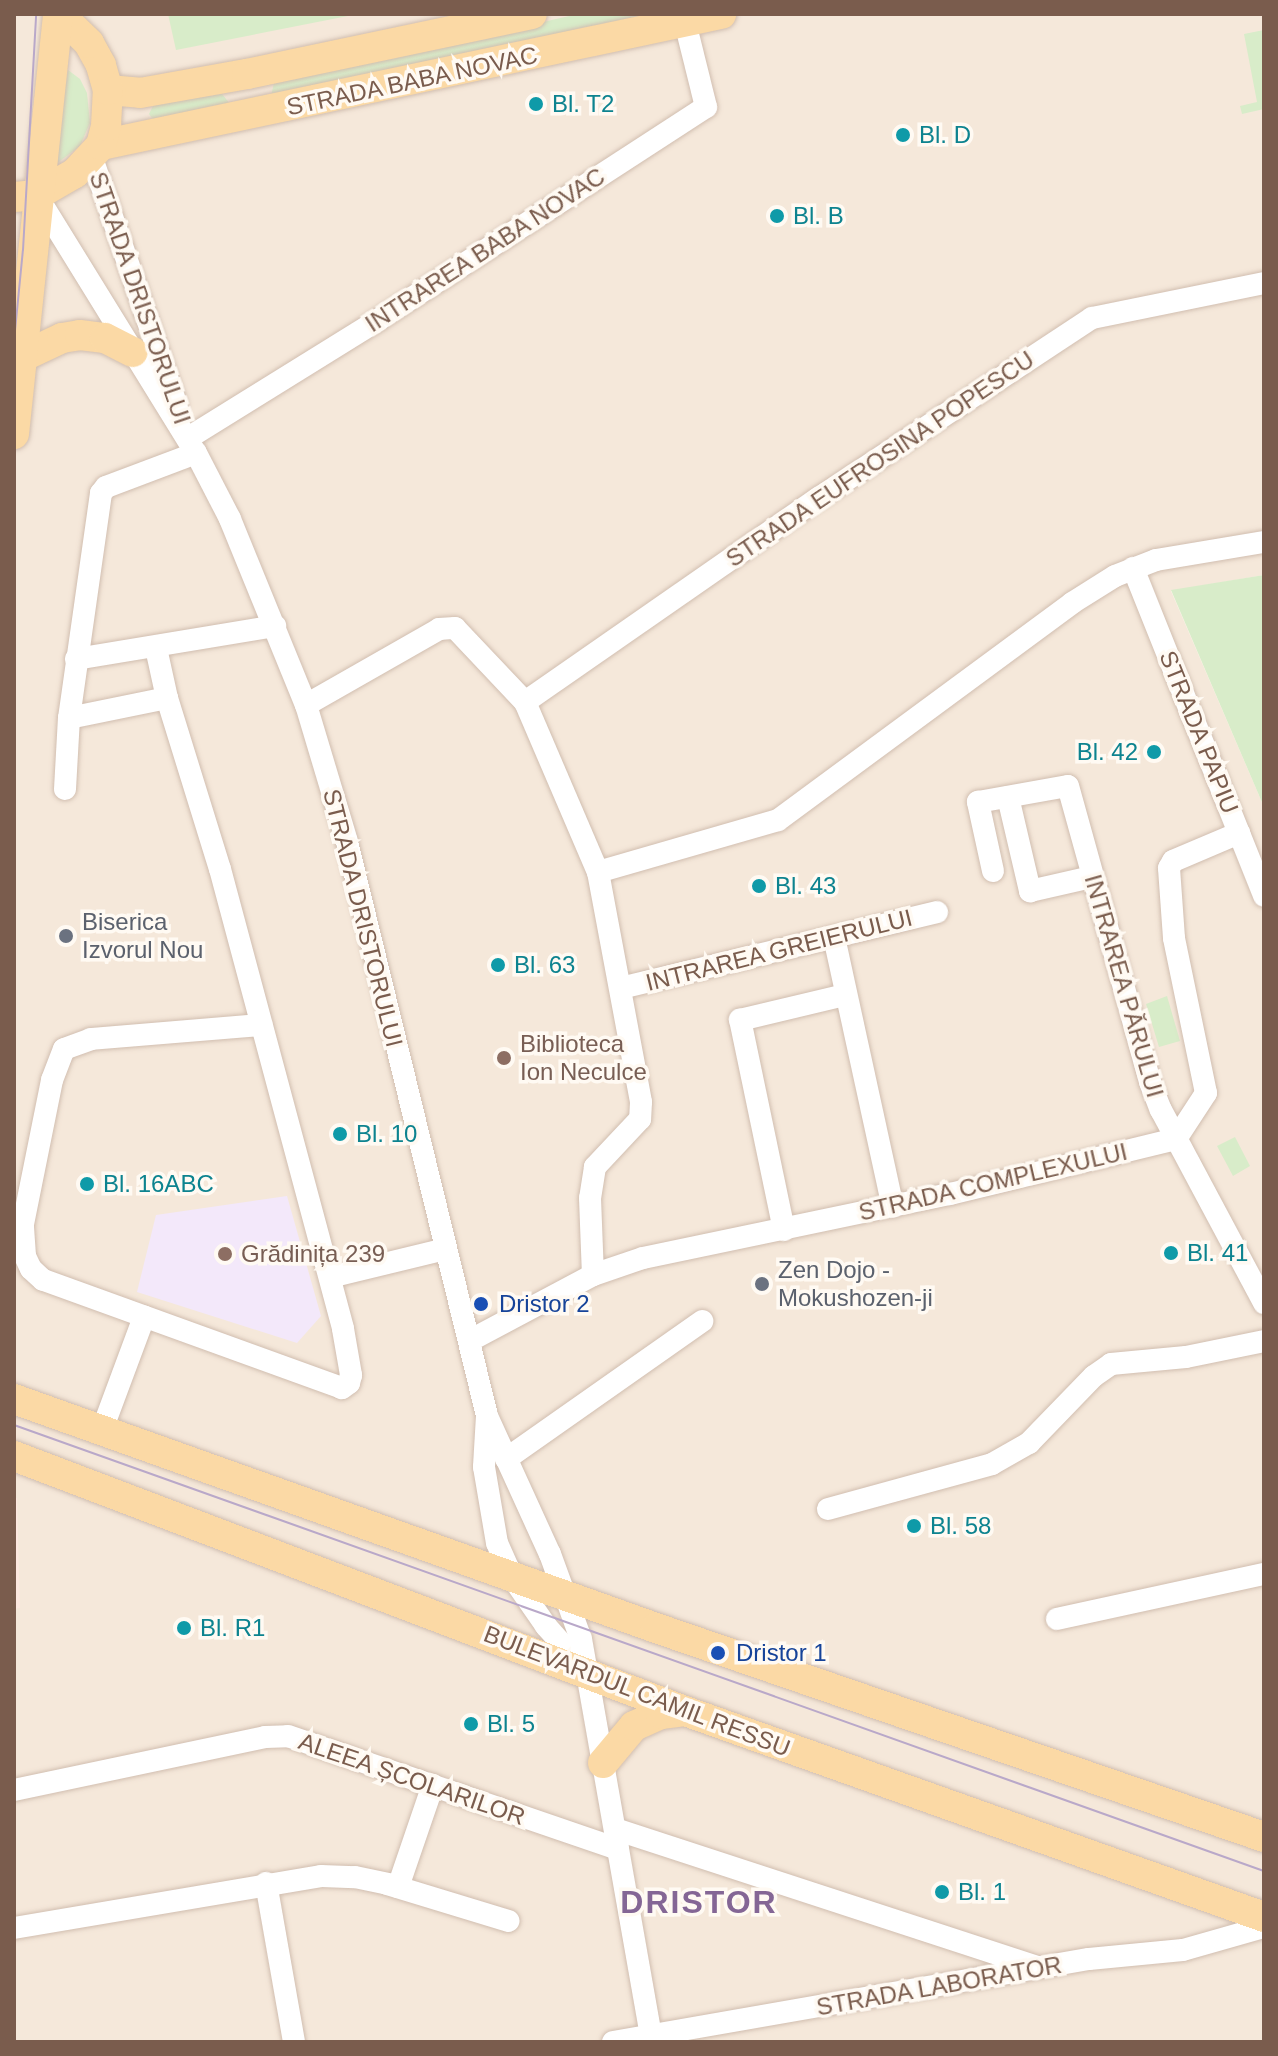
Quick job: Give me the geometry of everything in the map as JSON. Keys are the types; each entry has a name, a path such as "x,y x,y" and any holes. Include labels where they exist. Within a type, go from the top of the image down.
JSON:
{"main road":[{"path":"22,199 57,185 96,152 106,126 108,90 101,65 89,43 58,14"},
{"path":"14,434 22,357 22,199 58,14"},
{"name":"STRADA BABA NOVAC","path":"108,90 140,93 247,74 532,14"},
{"name":"STRADA BABA NOVAC","path":"96,152 684,18 721,14"},
{"path":"22,357 62,338 80,335 105,338 133,352"},
{"path":"14,1399 565,1597 1264,1837"},
{"name":"BULEVARDUL CAMIL RESSU","path":"14,1456 685,1711 1264,1917"},
{"path":"603,1763 634,1726 661,1714 685,1711"}],"street":[{"name":"INTRAREA BABA NOVAC","path":"192,446 378,320 706,107 684,18"},
{"name":"STRADA DRISTORULUI","path":"96,152 192,446"},
{"name":"STRADA DRISTORULUI","path":"22,199 133,352 192,446 230,519 306,705 347,842 487,1416 565,1597 589,1674"},
{"name":"STRADA EUFROSINA POPESCU","path":"525,702 819,498 1092,318 1264,283"},
{"path":"65,789 76,659 101,493 106,487 192,446"},
{"path":"598,872 757,829 778,820 1072,603 1133,568 1187,554 1264,542"},
{"name":"STRADA PAPIU","path":"1133,568 1264,896"},
{"path":"76,659 275,626"},
{"path":"306,705 439,629 455,628 525,702 598,872 642,1108 640,1119 595,1167 590,1198 593,1275"},
{"path":"156,648 167,698 202,801 330,1277 351,1363 349,1383 342,1388 43,1280 31,1269 25,1256 23,1224 57,1065 64,1049 76,1042 261,1025"},
{"path":"69,718 167,698"},
{"name":"INTRAREA PĂRULUI","path":"993,871 978,802 1068,786 1150,1082 1176,1139 1264,1303"},
{"path":"1008,797 1030,891 1091,877"},
{"path":"1176,1139 1206,1093 1174,938 1168,874 1173,861 1239,833"},
{"name":"INTRAREA GREIERULUI","path":"621,988 937,912"},
{"path":"834,937 893,1207"},
{"path":"784,1230 740,1020 845,995"},
{"name":"STRADA COMPLEXULUI","path":"469,1341 593,1275 643,1258 893,1207 1176,1139"},
{"path":"330,1277 446,1249"},
{"path":"102,1430 144,1317"},
{"path":"506,1459 702,1321"},
{"path":"828,1509 992,1464 1029,1443 1094,1376 1111,1364 1186,1357 1264,1341"},
{"name":"STRADA DRISTORULUI","path":"487,1416 483,1454 497,1543 512,1577 546,1626 589,1674"},
{"path":"1057,1619 1264,1574"},
{"path":"589,1674 651,2039"},
{"name":"ALEEA ȘCOLARILOR","path":"14,1790 288,1736 433,1785 783,1885 1043,1969"},
{"path":"398,1887 433,1785"},
{"path":"14,1928 321,1876 355,1877 398,1887 509,1921"},
{"path":"266,1883 294,2042"},
{"name":"STRADA LABORATOR","path":"613,2042 651,2039 1109,1956 1183,1950 1264,1927"}],"shaded area":[{"path":"14,14 1264,14 1264,575 1171,591 1264,807 1264,2042 14,2042"},
{"name":"Grădinița 239","path":"287,1196 321,1316 297,1343 137,1292 156,1215"},
{"path":"14,1497 17,1498 20,1608 14,1609"}],"green space":[{"path":"168,14 358,14 176,50"},
{"path":"578,14 663,14 271,96 274,83"},
{"path":"1264,30 1264,109 1242,114 1240,106 1257,102 1244,34"},
{"path":"68,70 80,79 87,93 90,123 80,146 52,167"},
{"path":"222,94 231,105 155,122 149,114 153,106 162,103"},
{"path":"1264,575 1264,807 1171,590"},
{"path":"1167,996 1180,1041 1159,1047 1146,1004"},
{"path":"1235,1137 1250,1166 1233,1176 1217,1146"}],"tram line":[{"path":"14,341 23,250 36,14"},
{"path":"14,1425 1264,1871"}],"place":[{"name":"Bl. T2","path":"536,104"},
{"name":"Bl. D","path":"903,135"},
{"name":"Bl. B","path":"777,216"},
{"name":"Bl. 42","path":"1154,752"},
{"name":"Bl. 43","path":"759,886"},
{"name":"Biserica Izvorul Nou","path":"66,936"},
{"name":"Bl. 63","path":"498,965"},
{"name":"Biblioteca Ion Neculce","path":"504,1058"},
{"name":"Bl. 10","path":"340,1134"},
{"name":"Bl. 16ABC","path":"87,1184"},
{"name":"Bl. 41","path":"1171,1253"},
{"name":"Grădinița 239","path":"225,1254"},
{"name":"Zen Dojo - Mokushozen-ji","path":"762,1284"},
{"name":"Dristor 2","path":"481,1304"},
{"name":"Bl. 58","path":"914,1526"},
{"name":"Bl. R1","path":"184,1628"},
{"name":"Dristor 1","path":"718,1653"},
{"name":"Bl. 5","path":"471,1724"},
{"name":"Bl. 1","path":"942,1892"}],"district":[{"name":"DRISTOR","path":"699,1902"}]}
